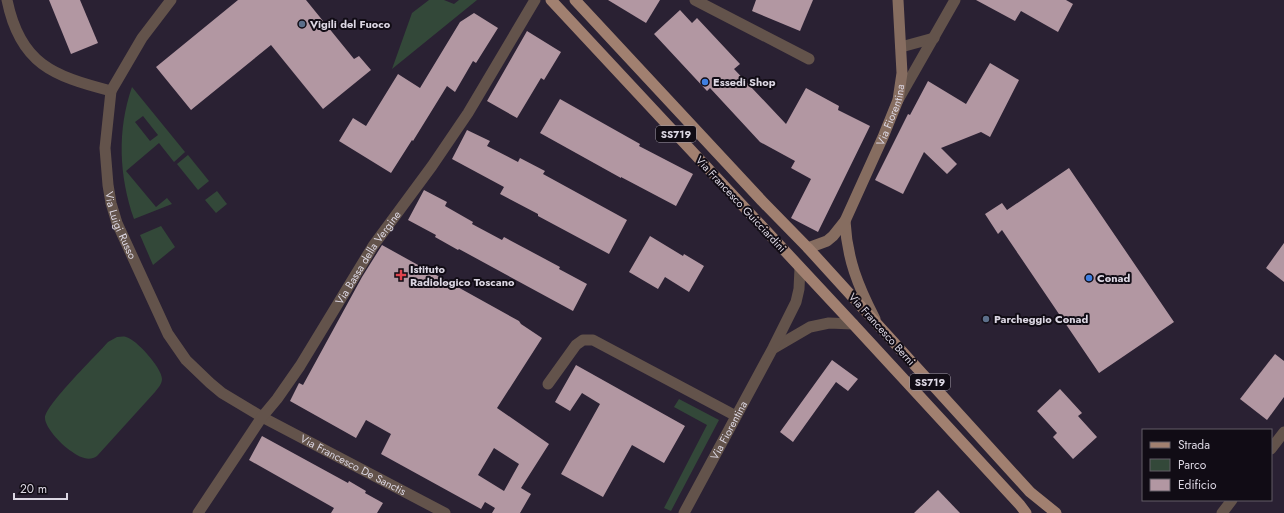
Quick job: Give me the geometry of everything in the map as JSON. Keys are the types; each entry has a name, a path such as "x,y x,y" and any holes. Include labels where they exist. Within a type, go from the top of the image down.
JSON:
{"main road":[{"name":"Via Francesco Guicciardini","path":"551,0 800,268"},
{"name":"Via Francesco Guicciardini","path":"575,0 762,201 808,248"},
{"name":"Via Fiorentina","path":"808,248 827,241 834,236 845,221 898,100 902,73 898,0"},
{"name":"Via Fiorentina","path":"845,221 846,240 852,266 861,292 877,323"},
{"name":"Via Francesco Berni","path":"808,248 1030,492 1056,513"},
{"name":"Via Francesco Berni","path":"800,268 1026,513"}],"street":[{"path":"7,0 10,13 20,38 30,54 36,60 52,72 68,79 85,85 111,91"},
{"name":"Via Luigi Russo","path":"171,0 142,38 111,91 105,148 111,203 122,236 160,317 186,360 198,373 222,393 262,417"},
{"name":"Via Bassa della Vergine","path":"198,513 262,417 277,399 300,366 373,246 432,166 468,113 534,0"},
{"path":"695,0 809,59"},
{"path":"898,100 955,0"},
{"path":"901,47 934,38"},
{"name":"Via Fiorentina","path":"684,513 773,348 798,296 800,268"},
{"path":"773,348 810,327 829,323 853,324"},
{"path":"548,384 579,342 587,339 593,340 736,416"},
{"name":"Via Francesco De Sanctis","path":"262,417 445,513"},
{"path":"1272,448 1284,432"},
{"path":"1222,513 1231,501"}],"green space":[{"path":"429,0 444,0 454,4 459,0 477,0 392,69 412,13"},
{"path":"132,87 185,152 174,162 159,143 126,171 156,207 167,198 172,204 134,219 125,186 123,170 122,136 127,103","holes":["143,116 158,135 150,141 135,122"]},
{"path":"188,155 209,181 198,190 177,164"},
{"path":"217,191 227,204 216,213 205,200"},
{"path":"161,226 175,247 153,265 140,235"},
{"path":"117,337 125,337 130,339 142,348 158,368 162,381 155,392 97,456 87,459 74,453 59,441 51,432 45,418 53,402 72,380 108,342"},
{"path":"679,399 719,420 671,511 664,508 707,425 674,407"}],"building":[{"path":"49,0 80,0 98,43 71,54"},
{"path":"238,0 306,0 354,59 359,56 371,70 323,109 271,45 191,110 156,67"},
{"path":"608,0 660,0 646,23"},
{"path":"756,0 813,0 800,31 752,11"},
{"path":"976,0 1066,0 1073,4 1058,32 1021,11 1015,21"},
{"path":"680,10 692,23 697,18 740,64 734,69 786,124 806,88 839,106 838,110 870,126 818,232 791,218 811,179 791,168 795,161 760,142 710,88 707,91 654,34"},
{"path":"474,13 498,28 476,63 473,61 455,92 447,86 391,173 339,141 353,118 366,126 398,74 420,88 460,22"},
{"path":"527,31 561,52 544,80 541,78 517,118 487,101"},
{"path":"990,63 1019,80 990,137 981,132 941,148 957,164 947,174 924,152 903,194 875,180 908,114 910,115 928,81 966,104"},
{"path":"560,99 640,144 639,146 693,174 676,206 621,178 540,133"},
{"path":"467,130 490,141 487,146 518,162 520,158 545,171 543,174 627,220 609,254 500,194 504,187 452,159"},
{"name":"Conad","path":"1069,168 1174,322 1099,373 1002,230 998,234 985,214 1002,203 1007,210"},
{"path":"424,190 447,202 445,206 473,222 472,224 502,240 504,237 560,267 559,269 587,284 573,311 459,249 458,250 435,237 436,235 408,220"},
{"path":"650,236 683,256 684,254 704,266 689,292 665,277 658,289 629,272"},
{"path":"1284,243 1284,282 1266,268"},
{"path":"382,245 519,321 521,324 542,338 497,408 549,444 521,488 531,494 520,513 492,513 495,508 485,502 481,509 381,454 391,434 366,420 356,438 290,401 299,383 303,385 362,277","holes":["494,448 519,464 504,491 478,475"]},
{"path":"1275,354 1284,361 1284,397 1267,420 1240,399"},
{"path":"832,360 858,379 848,391 836,382 793,442 780,432"},
{"path":"576,365 685,426 664,463 632,445 603,497 561,474 600,404 582,393 570,411 555,402"},
{"path":"1060,389 1082,413 1078,416 1097,437 1073,459 1053,437 1057,433 1037,411"},
{"path":"262,436 348,483 349,481 366,491 365,493 383,503 377,513 331,513 334,508 249,460"},
{"path":"938,490 960,513 914,513"}],"place":[{"name":"Vigili del Fuoco","path":"302,24"},
{"name":"Essedi Shop","path":"705,82"},
{"name":"Istituto Radiologico Toscano","path":"401,275"},
{"name":"Conad","path":"1089,278"},
{"name":"Parcheggio Conad","path":"986,319"}]}
